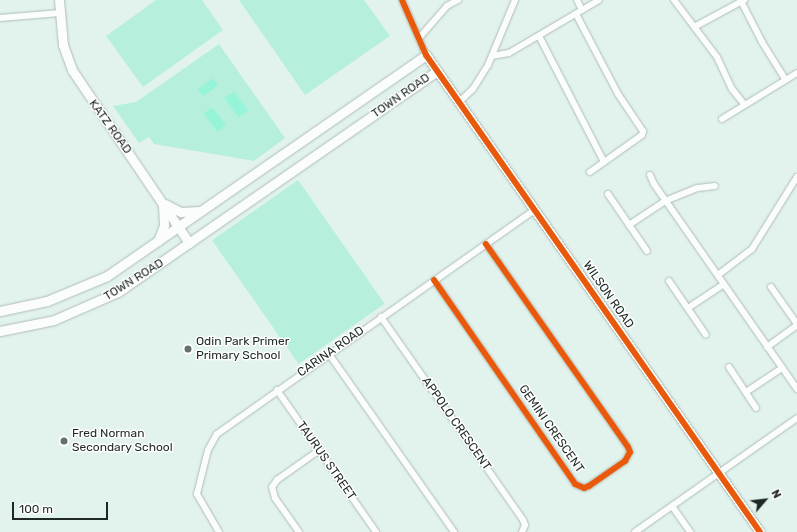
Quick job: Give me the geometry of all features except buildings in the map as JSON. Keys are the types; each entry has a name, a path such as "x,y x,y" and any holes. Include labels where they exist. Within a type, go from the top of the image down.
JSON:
{"street":[{"name":"KATZ ROAD","path":"58,0 63,45 75,76 163,202 189,243"},
{"path":"402,0 426,55"},
{"path":"444,0 447,6"},
{"path":"419,38 447,6 458,0"},
{"path":"459,102 473,89 492,56 515,0"},
{"path":"577,0 582,10"},
{"path":"492,56 509,53 599,0"},
{"path":"674,0 696,26 726,72 732,89 744,104"},
{"path":"696,26 743,1 762,42 786,78"},
{"path":"0,18 60,13"},
{"path":"576,14 618,94 644,131 642,135 590,172"},
{"path":"539,36 604,162"},
{"name":"TOWN ROAD","path":"0,310 47,301 78,290 107,276 426,55 437,71 118,292 88,307 54,320 0,331"},
{"name":"WILSON ROAD","path":"437,71 760,532"},
{"path":"722,118 744,104 770,91 786,78 797,73"},
{"path":"650,175 665,201 797,389"},
{"path":"718,275 752,249 797,177"},
{"path":"629,225 665,201 698,188 715,186"},
{"path":"608,194 647,251"},
{"path":"163,202 181,212 202,210"},
{"path":"157,242 165,220 163,202"},
{"name":"CARINA ROAD","path":"219,532 197,494 208,450 217,434 381,317 535,210"},
{"name":"GEMINI CRESCENT","path":"434,280 575,484 584,488 589,486 625,461 630,452 486,244"},
{"path":"669,281 706,335"},
{"path":"688,308 724,284"},
{"path":"767,347 797,324 771,287"},
{"name":"APPOLO CRESCENT","path":"381,317 523,520 525,525 522,532"},
{"path":"329,354 454,532"},
{"path":"729,367 756,408"},
{"path":"746,392 782,368"},
{"name":"TAURUS STREET","path":"278,390 318,451 376,532"},
{"path":"635,532 797,418"},
{"path":"299,532 275,498 272,487 277,480 318,451"},
{"path":"672,506 690,532"}],"shaded area":[{"path":"156,0 202,0 223,30 143,87 106,36"},
{"path":"239,0 364,0 390,36 305,95"},
{"path":"219,44 285,138 254,161 154,144 149,137 139,143 113,106 136,102"},
{"path":"213,78 218,85 203,96 198,89"},
{"path":"234,91 248,110 238,117 224,98"},
{"path":"212,107 226,125 217,132 203,114"},
{"path":"298,180 385,304 299,364 212,240"}],"cycle path":[{"path":"402,0 426,55 760,532"},
{"path":"434,280 575,484 584,488 589,486 625,461 630,452 628,447 486,244"}],"place":[{"name":"Odin Park Primer Primary School","path":"188,349"},
{"name":"Fred Norman Secondary School","path":"64,441"}]}
